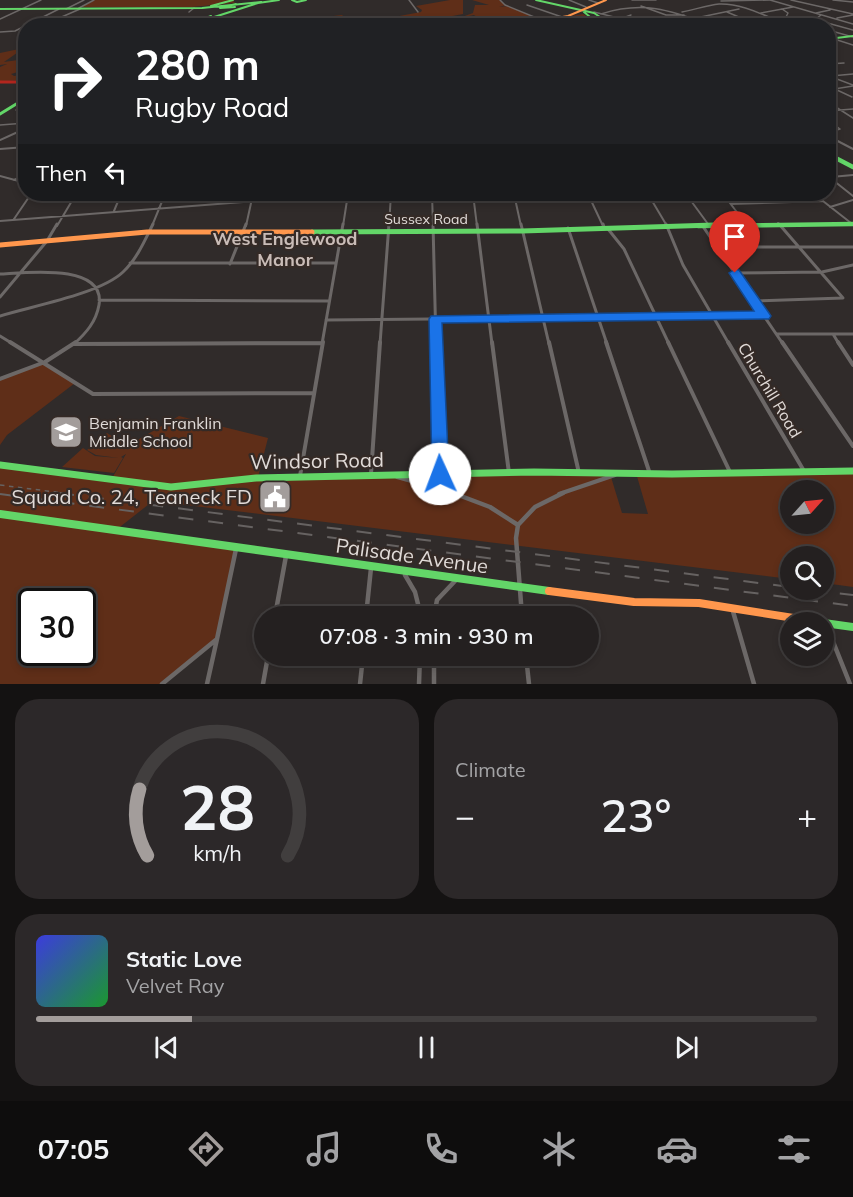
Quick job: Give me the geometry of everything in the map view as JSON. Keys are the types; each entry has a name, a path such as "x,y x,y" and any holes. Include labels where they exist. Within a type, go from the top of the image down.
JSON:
{"main road":[{"path":"0,9 194,9 272,0"},
{"path":"209,18 255,1 280,0"},
{"path":"209,18 258,3 280,0"},
{"path":"292,0 297,2 306,0"},
{"path":"539,0 584,9 600,18"},
{"path":"558,18 606,0"},
{"path":"209,18 237,3"},
{"path":"209,18 220,11 211,7"},
{"path":"565,16 581,14 584,9"},
{"path":"836,37 852,35"},
{"path":"2,84 18,83"},
{"path":"0,113 18,102"},
{"path":"836,159 852,166"},
{"name":"Sussex Road","path":"0,245 148,232 524,231 705,224 853,224"},
{"name":"Windsor Road","path":"0,465 159,486 184,486 240,479 392,475 853,471"},
{"name":"Palisade Avenue","path":"0,514 457,580 634,602 699,603 780,616"},
{"name":"Palisade Avenue","path":"834,624 853,627"}],"street":[{"path":"1,18 40,0"},
{"path":"43,18 84,0"},
{"path":"61,18 94,0"},
{"path":"409,0 418,12"},
{"path":"501,0 505,5 530,18"},
{"path":"632,0 656,0"},
{"path":"680,12 720,2 769,0 835,18 853,14"},
{"path":"791,0 853,14"},
{"path":"833,0 853,2"},
{"path":"641,1 644,4"},
{"path":"720,2 760,13 768,18"},
{"path":"640,4 664,14 686,14"},
{"path":"603,18 618,6 640,4 658,5 694,18"},
{"path":"527,5 565,16"},
{"path":"760,13 795,7"},
{"path":"700,18 741,9"},
{"path":"782,9 788,13 784,15 789,18"},
{"path":"816,13 835,9"},
{"path":"726,12 741,18"},
{"path":"624,18 631,15"},
{"path":"817,18 823,15"},
{"path":"836,18 853,24"},
{"path":"836,27 852,35"},
{"path":"0,32 18,30"},
{"path":"836,32 852,35"},
{"path":"836,40 853,45"},
{"path":"836,63 843,63"},
{"path":"836,75 853,74"},
{"path":"836,79 853,85"},
{"path":"836,89 853,85"},
{"path":"836,89 852,97"},
{"path":"836,107 853,118"},
{"path":"836,110 853,109"},
{"path":"0,125 18,124"},
{"path":"0,140 18,132"},
{"path":"836,139 852,148"},
{"path":"0,149 18,148"},
{"path":"836,176 853,175"},
{"path":"1,177 18,181"},
{"path":"14,180 18,178"},
{"path":"836,183 853,196"},
{"path":"830,207 853,200"},
{"path":"14,219 26,201"},
{"path":"0,297 47,241 72,201"},
{"path":"114,211 118,201"},
{"path":"0,316 94,287 122,274 148,232 162,201"},
{"path":"0,221 240,201"},
{"path":"230,264 249,217 252,201"},
{"path":"299,478 347,201"},
{"path":"370,476 390,201"},
{"path":"432,201 440,474"},
{"path":"474,201 509,473"},
{"path":"516,201 579,473"},
{"path":"591,201 604,227 624,249 731,473"},
{"name":"Churchill Road","path":"652,201 667,225 683,265 805,472"},
{"path":"690,201 717,247 853,446"},
{"path":"729,201 746,224"},
{"path":"731,204 823,201 853,224"},
{"path":"754,301 843,298 778,223"},
{"path":"568,228 650,474"},
{"path":"717,247 853,247"},
{"path":"130,263 336,263"},
{"path":"735,273 822,272 853,265"},
{"path":"0,274 66,274 80,277 94,287 99,300 94,319 73,344 44,363 0,379"},
{"path":"99,300 329,301"},
{"path":"326,320 764,316"},
{"path":"833,333 853,365"},
{"path":"776,334 853,334"},
{"path":"0,336 93,394 314,393"},
{"path":"73,344 322,343"},
{"path":"521,606 516,538 518,525 526,512 537,504 619,473"},
{"path":"392,475 482,502 497,509 518,525"},
{"path":"207,684 237,548"},
{"path":"277,606 286,555"},
{"path":"368,606 371,567"},
{"path":"401,572 415,592 418,606"},
{"path":"435,606 439,597 457,580"},
{"path":"731,607 754,684"},
{"path":"162,684 217,639"},
{"path":"834,648 850,684"},
{"path":"263,684 266,666"},
{"path":"360,684 362,666"},
{"path":"418,684 419,666"},
{"path":"434,666 434,684"},
{"path":"527,666 529,684"}],"shaded area":[{"path":"95,0 231,0 225,4 192,7 80,7"},
{"path":"463,0 463,14 442,18 394,18 421,12 422,10 416,6"},
{"path":"472,0 501,0 506,5 499,7 508,6 537,18 478,18 474,15 459,18 473,13 475,5 489,5"},
{"path":"583,14 590,18 559,18"},
{"path":"342,15 345,18 316,18"},
{"path":"18,49 18,52 4,62 18,60 18,69 16,70 18,72 11,74 18,75 18,80 0,81 0,67 7,64 0,65 0,53"},
{"path":"44,363 75,383 7,435 0,445 0,379"},
{"path":"179,416 268,438 258,477 619,473 611,477 622,513 648,514 636,473 853,471 853,587 834,584 834,546 780,546 780,578 153,501 116,530 237,548 217,639 162,684 0,684 0,465 111,480 126,454 121,457 123,458 114,473 62,467 83,448 95,456 119,458 96,455 87,450 107,433 127,446"}],"railway":[{"path":"0,485 71,494"},
{"path":"59,493 780,586"},
{"path":"0,494 853,606"},
{"path":"834,593 853,595"}],"traffic: fast":[{"path":"211,6 233,0"},
{"path":"211,18 258,3 279,0"},
{"path":"292,0 297,2 306,0"},
{"path":"536,0 594,13 600,18"},
{"path":"0,9 202,8 261,2"},
{"path":"235,7 220,8 236,4"},
{"path":"584,12 591,18"},
{"path":"206,18 211,16"},
{"path":"836,38 853,36"},
{"path":"0,114 18,103"},
{"path":"836,158 853,167"},
{"path":"312,232 522,231 778,223 853,224"},
{"path":"0,465 171,487 256,478 534,472 672,474 853,471"},
{"path":"0,514 549,591"},
{"path":"834,624 853,627"}],"traffic: slow":[{"path":"557,18 568,16 606,0"},
{"path":"0,245 147,232 312,232"},
{"path":"549,591 634,602 699,603 780,616"}],"traffic: jam":[{"path":"0,82 18,82"}],"place":[{"name":"Benjamin Franklin Middle School","path":"66,432"},
{"name":"Squad Co. 24, Teaneck FD","path":"275,497"}],"district":[{"name":"West Englewood Manor","path":"285,249"}],"route":[{"path":"440,474 436,319 764,316 735,273"}]}
